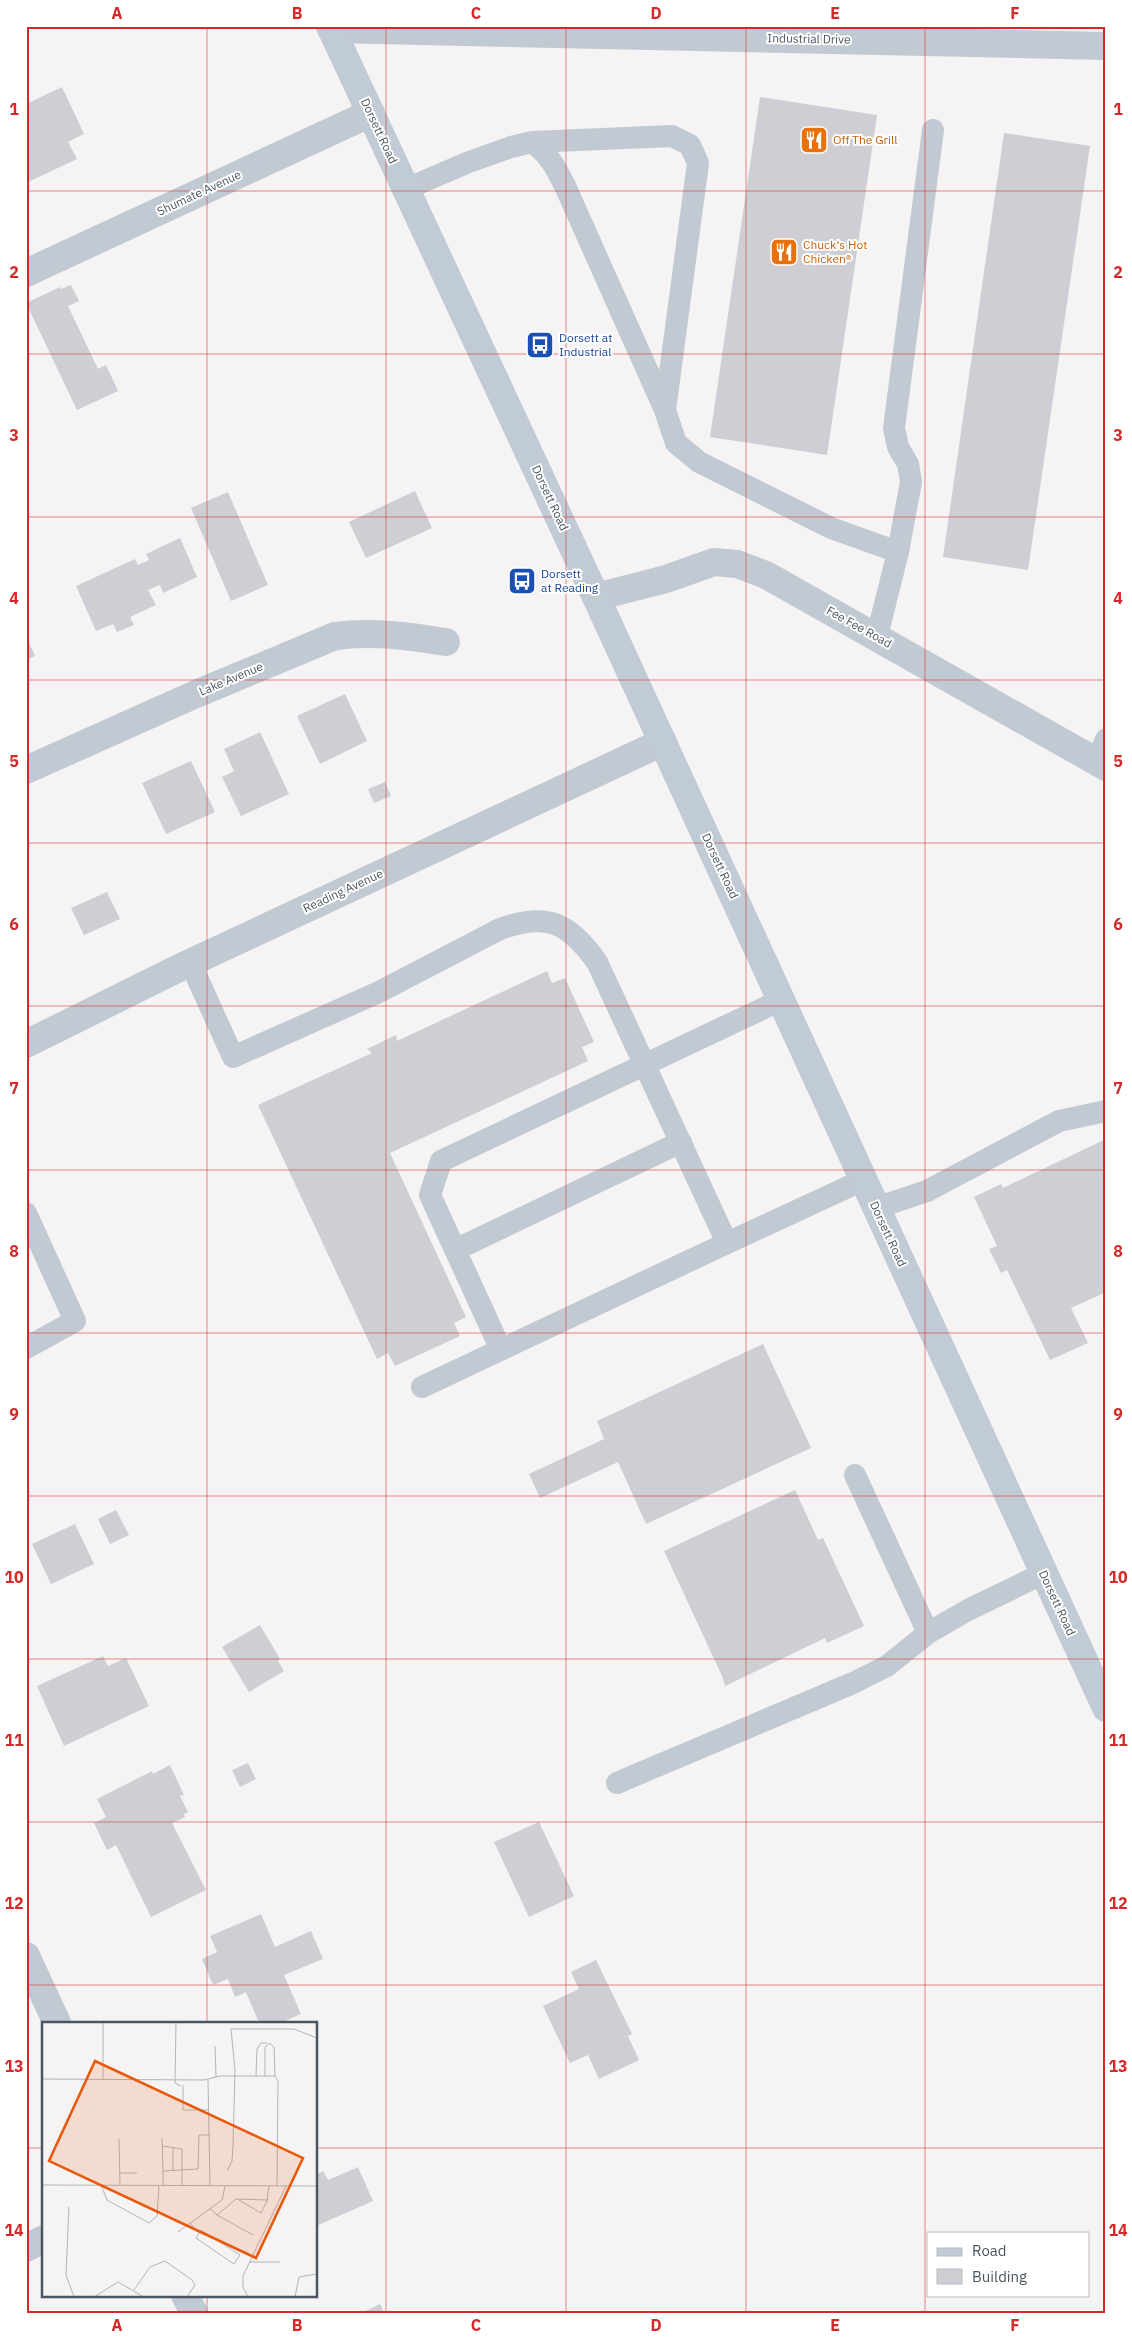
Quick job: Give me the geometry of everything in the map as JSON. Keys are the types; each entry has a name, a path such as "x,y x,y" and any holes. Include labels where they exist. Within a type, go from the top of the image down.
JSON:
{"main road":[{"name":"Dorsett Road","path":"331,28 663,742 1106,1708"}],"street":[{"name":"Industrial Drive","path":"331,28 1106,46"},
{"name":"Shumate Avenue","path":"26,273 371,113"},
{"name":"Fee Fee Road","path":"596,597 666,579 714,562 737,564 766,575 876,636 1103,756"},
{"name":"Lake Avenue","path":"26,770 196,694 336,636 359,633 384,633 446,642"},
{"name":"Reading Avenue","path":"26,1044 190,962 663,742"},
{"path":"26,1956 57,2022"},
{"path":"26,2248 42,2240"},
{"path":"186,2296 194,2313"}],"lane":[{"path":"876,636 898,552 911,482 908,464 898,447 894,428 933,130"},
{"path":"406,189 470,162 511,147 532,142 672,136 690,145 698,163 665,410"},
{"path":"532,142 545,152 558,171 665,410 676,443 699,462 831,528 898,552"},
{"path":"190,962 233,1057 379,992 500,929 521,922 538,921 552,923 578,937 597,962 727,1243"},
{"path":"501,1350 430,1195 441,1161 644,1063 781,1000"},
{"path":"876,1208 927,1191 1059,1121 1106,1110"},
{"path":"455,1250 681,1142"},
{"path":"422,1387 863,1180"},
{"path":"26,1213 75,1322 26,1348"},
{"path":"855,1475 928,1634"},
{"path":"617,1783 853,1683 888,1666 928,1634 968,1610 1044,1573"}],"building":[{"path":"62,87 84,134 68,142 77,159 26,183 26,104"},
{"path":"760,97 877,115 827,455 710,437"},
{"path":"1004,133 1090,146 1028,570 943,557"},
{"path":"71,285 79,301 68,306 98,369 106,365 118,391 77,410 26,303 60,287 61,289"},
{"path":"415,491 432,528 366,558 349,522"},
{"path":"228,492 268,585 231,601 191,508"},
{"path":"180,538 197,577 163,593 160,585 148,590 156,605 130,617 134,625 117,632 113,624 96,631 76,586 135,559 138,565 149,560 146,554"},
{"path":"26,636 35,656 26,660"},
{"path":"345,694 367,741 320,764 297,716"},
{"path":"260,732 289,794 241,816 222,777 234,771 224,749"},
{"path":"191,761 215,812 166,834 142,783"},
{"path":"385,782 391,796 374,803 368,789"},
{"path":"107,892 120,919 84,935 71,908"},
{"path":"547,971 552,983 565,978 594,1042 582,1047 588,1061 390,1153 466,1317 454,1323 460,1336 395,1366 388,1353 377,1359 258,1105 372,1053 367,1049 396,1035 397,1041"},
{"path":"1106,1139 1106,1292 1071,1308 1088,1343 1050,1360 1007,1270 1001,1273 989,1249 997,1246 974,1197 1001,1184 1003,1188"},
{"path":"763,1344 811,1448 646,1524 618,1462 540,1498 529,1474 604,1439 597,1421"},
{"path":"795,1490 818,1540 823,1538 864,1626 827,1643 825,1638 725,1686 664,1551"},
{"path":"116,1510 129,1535 110,1544 98,1519"},
{"path":"75,1524 94,1564 51,1584 32,1544"},
{"path":"260,1625 280,1659 278,1661 284,1671 249,1692 222,1647"},
{"path":"103,1656 108,1666 126,1658 149,1706 64,1746 37,1686"},
{"path":"248,1763 256,1779 240,1787 232,1770"},
{"path":"170,1765 184,1795 180,1796 188,1812 184,1814 185,1817 172,1823 206,1890 151,1917 116,1845 107,1850 94,1823 106,1817 97,1799 152,1771 153,1774"},
{"path":"539,1822 574,1896 529,1917 494,1842"},
{"path":"261,1914 275,1947 311,1931 323,1959 284,1975 301,2014 282,2022 259,2022 246,1992 235,1997 228,1979 213,1985 202,1959 217,1952 210,1936"},
{"path":"596,1960 632,2034 628,2036 639,2060 599,2079 588,2055 570,2063 543,2006 579,1989 571,1972"},
{"path":"358,2167 373,2201 318,2225 318,2174 323,2171 328,2180"},
{"path":"380,2304 384,2313 361,2313"}],"place":[{"name":"Off The Grill","path":"814,140"},
{"name":"Chuck's Hot Chicken®","path":"784,252"},
{"name":"Dorsett at Industrial","path":"540,345"},
{"name":"Dorsett at Reading","path":"522,581"}]}
